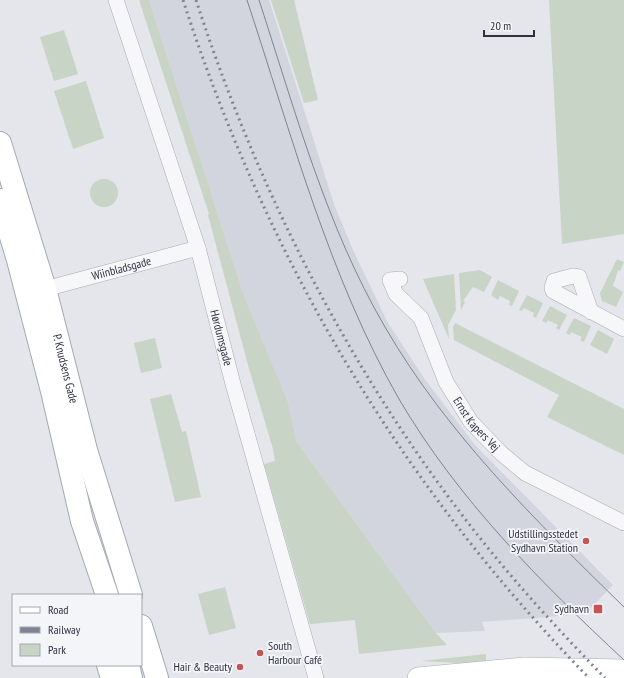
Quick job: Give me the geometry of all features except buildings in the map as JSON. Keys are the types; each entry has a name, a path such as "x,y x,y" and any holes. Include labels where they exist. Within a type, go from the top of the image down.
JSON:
{"main road":[{"name":"P. Knudsens Gade","path":"0,143 45,289 86,450 131,594"},
{"name":"P. Knudsens Gade","path":"0,200 18,260 52,391 82,521 106,594"},
{"path":"82,521 91,594"},
{"path":"142,629 157,678"},
{"path":"108,666 112,678"},
{"path":"128,666 131,678"}],"street":[{"name":"Hørdumsgade","path":"116,0 198,248 232,384 316,678"},
{"name":"Wiinbladsgade","path":"45,289 198,248"},
{"name":"Ernst Kapers Vej","path":"400,279 390,280 396,294 421,318 446,382 471,422 502,454 526,474 624,523"},
{"path":"591,312 624,329"},
{"path":"418,678 524,668 624,670"}],"shaded area":[{"path":"149,0 269,0 335,207 353,250 388,323 426,381 475,445 613,585 585,614 482,622 485,631 436,633 296,441 288,402 244,296"}],"green space":[{"path":"139,0 149,0 244,296 288,402 296,441 436,633 447,645 359,654 355,620 310,624 264,464 275,461 273,449 248,365 208,215 209,214"},
{"path":"271,0 294,0 318,100 304,103"},
{"path":"549,0 624,0 624,234 562,244"},
{"path":"64,30 78,74 54,81 40,37"},
{"path":"86,81 104,138 73,149 54,91"},
{"path":"104,179 114,183 118,193 114,203 104,207 94,203 90,193 94,183"},
{"path":"617,259 624,262 620,271 618,270 613,286 623,292 616,307 602,301 600,293"},
{"path":"480,270 492,277 484,292 473,287 463,301 465,302 461,310 459,273"},
{"path":"454,274 456,310 448,325 449,339 423,279"},
{"path":"498,280 519,291 512,306 509,305 510,301 500,296 498,300 491,295"},
{"path":"527,295 543,303 536,318 533,316 534,313 524,308 522,311 519,310"},
{"path":"550,306 567,315 559,330 556,328 558,325 548,320 546,323 542,321"},
{"path":"574,318 591,326 584,342 580,340 582,337 571,332 570,335 566,333"},
{"path":"455,323 624,409 624,455 547,417 559,395 454,340 453,327"},
{"path":"598,330 614,339 607,354 590,345"},
{"path":"155,338 162,368 141,373 134,343"},
{"path":"171,394 182,432 186,431 201,497 175,502 150,399"},
{"path":"225,587 236,628 209,635 198,594"},
{"path":"486,654 486,662 458,663 421,661"}],"tram line":[{"path":"247,0 313,204 332,254 352,304 374,352 399,399 447,471 474,505 531,569 624,660"},
{"path":"259,0 313,167 345,249 385,327 409,366 436,404 465,440 526,509 624,607"}],"railway":[{"path":"183,0 217,95 255,188 298,277 346,363 399,446 457,526 520,604 589,678"},
{"path":"196,0 222,76 284,223 320,294 359,363 402,431 448,496 497,559 523,590 605,678"}],"place":[{"name":"Udstillingsstedet Sydhavn Station","path":"586,541"},
{"name":"Sydhavn","path":"598,609"},
{"name":"South Harbour Café","path":"260,653"},
{"name":"Hair & Beauty","path":"240,667"}]}
